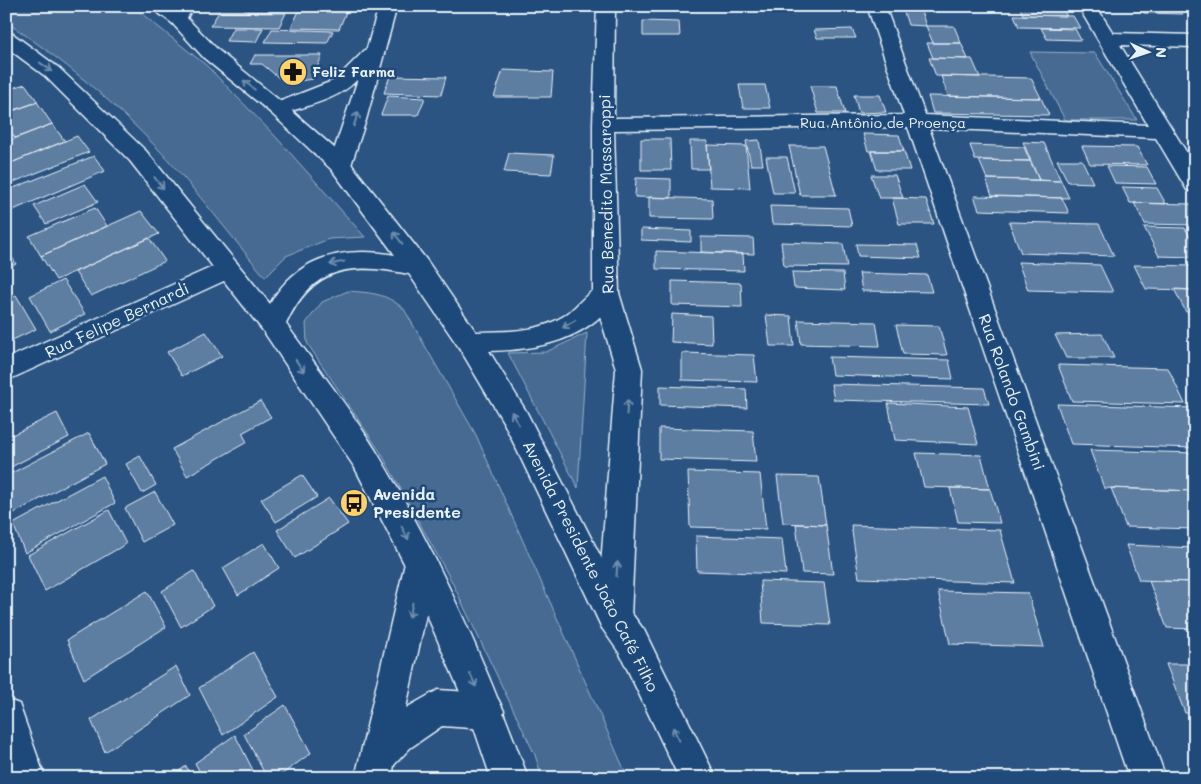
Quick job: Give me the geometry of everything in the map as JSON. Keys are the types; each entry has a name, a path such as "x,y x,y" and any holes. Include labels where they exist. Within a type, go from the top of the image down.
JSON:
{"street":[{"path":"340,165 356,120 388,6"},
{"name":"Rua Benedito Massaroppi","path":"606,6 604,124 606,293 629,370 614,617"},
{"name":"Rua Rolando Gambini","path":"876,6 1148,778"},
{"path":"1087,6 1195,185"},
{"name":"Avenida Presidente João Café Filho","path":"173,10 211,54 278,109 340,165 420,268 469,342 516,419 614,617 632,642 698,778"},
{"path":"6,38 52,72 138,156 273,325 365,459 421,563 486,711 510,778"},
{"path":"1107,39 1195,41"},
{"path":"278,109 326,92 342,84 375,49"},
{"name":"Rua Antônio de Proença","path":"604,124 915,120 1162,132"},
{"path":"273,325 295,286 312,273 328,265 357,260 395,262 420,268"},
{"name":"Rua Felipe Bernardi","path":"6,370 228,269"},
{"path":"469,342 526,340 553,334 574,322 606,293"},
{"path":"376,767 421,563"},
{"path":"376,767 396,735 438,708 486,711"},
{"path":"6,717 27,778"}],"shaded area":[{"path":"6,6 131,6 136,9 207,66 276,137 365,237 329,239 286,256 265,277 160,151 87,82 6,22"},
{"path":"1030,52 1095,53 1137,120 1065,120"},
{"path":"348,291 365,292 385,297 404,309 476,435 628,778 542,778 535,755 451,580 381,453 307,343 306,323 322,302"},
{"path":"587,333 578,488 508,353 546,352"}],"building":[{"path":"210,6 270,6 268,11 208,10"},
{"path":"281,6 353,6 352,11 279,9"},
{"path":"902,6 919,6 926,26 908,25"},
{"path":"1019,6 1058,6 1060,8 1020,8"},
{"path":"1140,6 1177,6 1183,14 1144,13"},
{"path":"1020,8 1062,9 1067,16 1023,15"},
{"path":"299,11 346,12 339,29 291,28"},
{"path":"219,12 286,13 279,27 210,26"},
{"path":"1014,15 1073,16 1080,28 1019,27"},
{"path":"643,21 679,22 680,36 643,36"},
{"path":"926,26 954,26 961,43 933,43"},
{"path":"233,28 263,28 256,42 226,41"},
{"path":"1041,28 1075,29 1081,40 1047,39"},
{"path":"272,29 333,31 327,43 265,42"},
{"path":"852,29 856,38 817,38 814,30"},
{"path":"927,43 961,43 968,59 933,58"},
{"name":"Feliz Farma","path":"255,55 322,55 313,79 285,83 262,64 250,64"},
{"path":"929,58 972,59 980,77 936,76"},
{"path":"503,70 553,72 551,97 494,97"},
{"path":"390,76 446,77 441,95 384,93"},
{"path":"941,76 1031,78 1041,98 948,96"},
{"path":"25,84 38,102 6,113 6,90"},
{"path":"739,85 765,85 770,108 743,108"},
{"path":"810,86 837,86 845,113 818,113"},
{"path":"854,95 880,95 886,112 859,113"},
{"path":"388,96 425,98 418,115 381,115"},
{"path":"928,96 1041,98 1049,115 933,113"},
{"path":"37,102 52,124 15,138 6,124 6,113"},
{"path":"52,124 65,141 6,165 6,142"},
{"path":"863,134 899,135 904,151 868,151"},
{"path":"77,136 89,152 6,185 6,165"},
{"path":"641,139 670,139 671,170 641,170"},
{"path":"759,140 763,165 751,165 746,141"},
{"path":"690,141 707,141 709,169 691,169"},
{"path":"1023,142 1044,143 1061,181 1039,180"},
{"path":"707,145 746,146 750,188 710,187"},
{"path":"970,145 1024,147 1030,161 975,160"},
{"path":"789,146 823,146 836,195 800,195"},
{"path":"1082,146 1137,147 1147,165 1090,164"},
{"path":"871,151 904,151 910,170 877,170"},
{"path":"509,153 554,155 551,174 504,172"},
{"path":"94,156 105,171 6,213 6,191"},
{"path":"766,157 787,157 795,193 773,193"},
{"path":"979,160 1030,161 1039,180 987,179"},
{"path":"1057,160 1082,160 1093,183 1068,182"},
{"path":"1107,166 1147,167 1156,184 1115,183"},
{"path":"871,175 895,175 903,198 879,198"},
{"path":"636,178 671,179 671,198 635,197"},
{"path":"986,179 1061,181 1069,198 992,196"},
{"path":"85,184 98,202 46,224 34,206"},
{"path":"1122,187 1157,188 1166,204 1130,203"},
{"path":"974,196 1062,198 1069,213 979,210"},
{"path":"649,197 712,199 713,219 649,218"},
{"path":"892,198 926,199 934,224 899,224"},
{"path":"1134,203 1193,204 1195,225 1145,224"},
{"path":"770,206 848,208 852,226 772,224"},
{"path":"95,208 107,226 41,256 29,236"},
{"path":"141,211 159,234 56,280 41,256"},
{"path":"1009,222 1099,224 1114,256 1021,253"},
{"path":"1144,227 1185,228 1195,245 1195,257 1159,256"},
{"path":"641,229 691,231 691,242 641,240"},
{"path":"701,237 753,238 754,254 701,252"},
{"path":"149,238 165,261 91,296 75,272"},
{"path":"781,242 843,244 847,267 784,266"},
{"path":"856,244 917,245 921,258 858,256"},
{"path":"6,246 16,264 6,268"},
{"path":"656,251 743,254 744,271 656,269"},
{"path":"1018,262 1100,265 1113,292 1028,290"},
{"path":"1134,265 1195,266 1195,290 1146,289"},
{"path":"792,272 843,273 845,290 794,288"},
{"path":"859,273 927,275 932,292 862,291"},
{"path":"63,280 85,314 50,331 30,296"},
{"path":"672,281 741,283 742,307 672,305"},
{"path":"1174,289 1195,290 1195,312 1186,312"},
{"path":"16,295 36,329 6,343 6,300"},
{"path":"672,314 711,316 712,344 671,342"},
{"path":"766,315 791,316 794,346 770,346"},
{"path":"798,320 876,322 880,346 801,344"},
{"path":"896,325 939,326 947,355 903,354"},
{"path":"206,332 222,356 182,376 167,352"},
{"path":"1102,334 1114,358 1066,358 1055,335"},
{"path":"682,353 754,355 757,382 682,380"},
{"path":"829,357 949,360 953,379 832,375"},
{"path":"1058,365 1168,368 1185,404 1072,401"},
{"path":"831,384 984,388 989,404 834,400"},
{"path":"660,386 746,389 747,408 660,405"},
{"path":"260,401 271,417 242,433 247,442 187,476 172,449"},
{"path":"888,403 968,407 978,444 895,440"},
{"path":"1057,404 1195,408 1195,448 1071,444"},
{"path":"57,413 69,437 9,468 6,463 6,438"},
{"path":"659,428 753,431 756,462 659,459"},
{"path":"89,433 105,464 14,513 6,494 6,476"},
{"path":"1090,450 1195,453 1195,491 1104,488"},
{"path":"916,453 981,455 990,489 924,487"},
{"path":"140,456 156,485 142,493 126,464"},
{"path":"688,472 760,474 766,529 690,527"},
{"path":"302,475 317,497 276,522 261,499"},
{"path":"102,476 115,503 25,553 13,524"},
{"path":"777,476 819,477 826,525 783,523"},
{"path":"950,488 990,489 1000,523 958,522"},
{"path":"1111,488 1195,491 1195,529 1126,527"},
{"path":"155,492 173,525 142,542 125,508"},
{"path":"329,498 348,524 295,558 277,530"},
{"path":"109,510 126,544 45,591 28,555"},
{"path":"796,524 826,525 833,574 802,573"},
{"path":"851,525 1000,530 1015,583 859,578"},
{"path":"696,536 782,539 786,574 697,571"},
{"path":"264,543 279,568 238,595 223,568"},
{"path":"1126,545 1195,548 1195,582 1139,580"},
{"path":"194,571 213,606 181,627 162,591"},
{"path":"760,581 824,583 830,625 763,623"},
{"path":"1149,581 1195,582 1195,629 1167,628"},
{"path":"147,591 166,627 84,679 67,640"},
{"path":"938,591 1028,593 1044,647 950,644"},
{"path":"253,652 278,697 223,735 199,688"},
{"path":"1166,664 1195,664 1195,713 1185,713"},
{"path":"176,666 190,695 105,752 91,720"},
{"path":"285,705 311,753 277,778 267,778 244,734"},
{"path":"235,735 257,778 203,778 195,763"},
{"path":"186,766 192,778 170,778"}],"place":[{"name":"Feliz Farma","path":"293,72"},
{"name":"Avenida Presidente","path":"354,503"}]}
